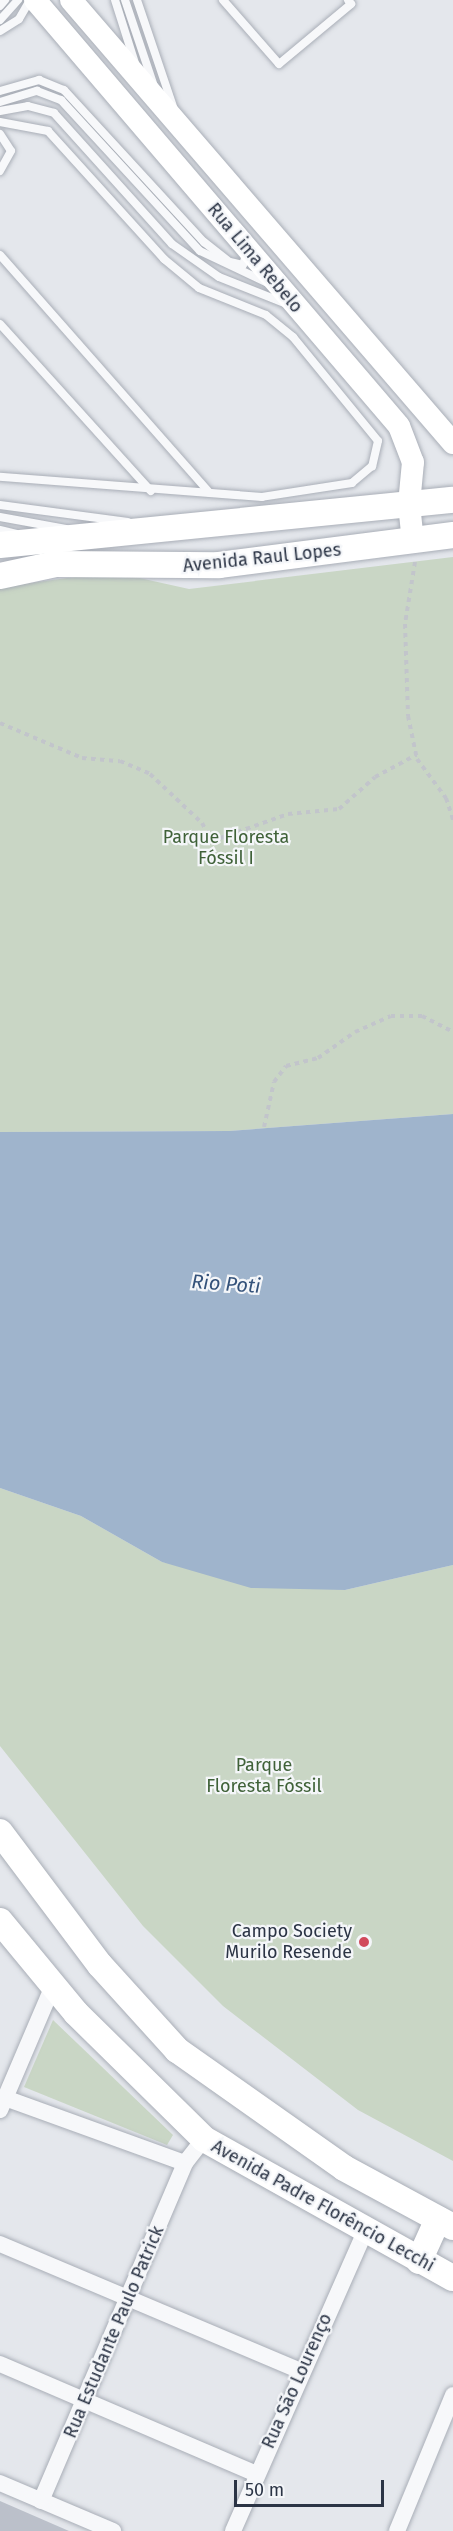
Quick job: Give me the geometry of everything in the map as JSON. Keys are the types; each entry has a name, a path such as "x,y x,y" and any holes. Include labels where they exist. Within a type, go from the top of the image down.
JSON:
{"main road":[{"name":"Avenida Raul Lopes","path":"0,545 41,538 170,529 453,500"},
{"name":"Avenida Raul Lopes","path":"0,576 56,564 219,566 414,548 453,535"},
{"path":"0,1832 100,1965 177,2050 344,2168 445,2223 419,2260"},
{"name":"Avenida Padre Florêncio Lecchi","path":"5,1932 146,2086 204,2139 365,2232 453,2277"}],"street":[{"name":"Rua Lima Rebelo","path":"35,0 404,434 413,462 409,504 414,548"},
{"name":"Rua Lima Rebelo","path":"70,0 140,78 453,442"},
{"path":"247,249 269,230"},
{"path":"53,1986 2,2104 185,2163"},
{"name":"Rua Estudante Paulo Patrick","path":"41,2500 130,2300 185,2163 204,2139"},
{"name":"Rua São Lourenço","path":"233,2531 300,2371 365,2232"},
{"path":"0,2244 300,2371"},
{"path":"0,2364 83,2402 257,2474"},
{"path":"397,2531 453,2395"},
{"path":"0,2482 113,2531"}],"lane":[{"path":"0,6 5,0"},
{"path":"0,21 18,0"},
{"path":"0,31 19,19 30,0"},
{"path":"115,0 140,78"},
{"path":"125,0 160,103"},
{"path":"137,0 180,126"},
{"path":"223,0 279,64 352,1"},
{"path":"0,91 39,80 64,90 204,242 230,262 243,265 247,249"},
{"path":"0,102 37,91 61,100 200,250 227,267 279,287"},
{"path":"0,111 28,106 54,113 172,244 219,277 297,308"},
{"path":"0,122 48,131 164,259 200,288 266,315 292,337 378,441 372,466 352,483 262,498 151,491 0,477"},
{"path":"0,134 11,151 0,171"},
{"path":"0,255 210,493"},
{"path":"0,324 151,491"},
{"path":"0,505 170,529"},
{"path":"0,517 101,535"},
{"path":"0,530 41,538"}],"path":[{"path":"414,548 405,624 408,716 416,755 446,798 453,820"},
{"path":"0,723 82,758 120,761 150,774 202,823 212,841 288,814 339,809 375,777 416,755"},
{"path":"264,1127 274,1082 286,1066 318,1058 355,1032 391,1016 422,1016 453,1032"}],"green space":[{"name":"Parque Floresta Fóssil I","path":"453,557 453,1114 229,1131 0,1132 0,587 82,576 135,577 189,589"},
{"name":"Parque Floresta Fóssil","path":"0,1488 81,1516 162,1562 345,1590 453,1565 453,2161 358,2110 223,2006 143,1926 0,1746"},
{"path":"53,2020 173,2135 167,2145 24,2087"}],"water":[{"name":"Rio Poti","path":"453,1114 453,1565 345,1590 251,1588 162,1562 81,1516 0,1488 0,1132 229,1131"}],"building":[{"path":"0,2501 69,2531 0,2531"}],"place":[{"name":"Campo Society Murilo Resende","path":"364,1942"}]}
